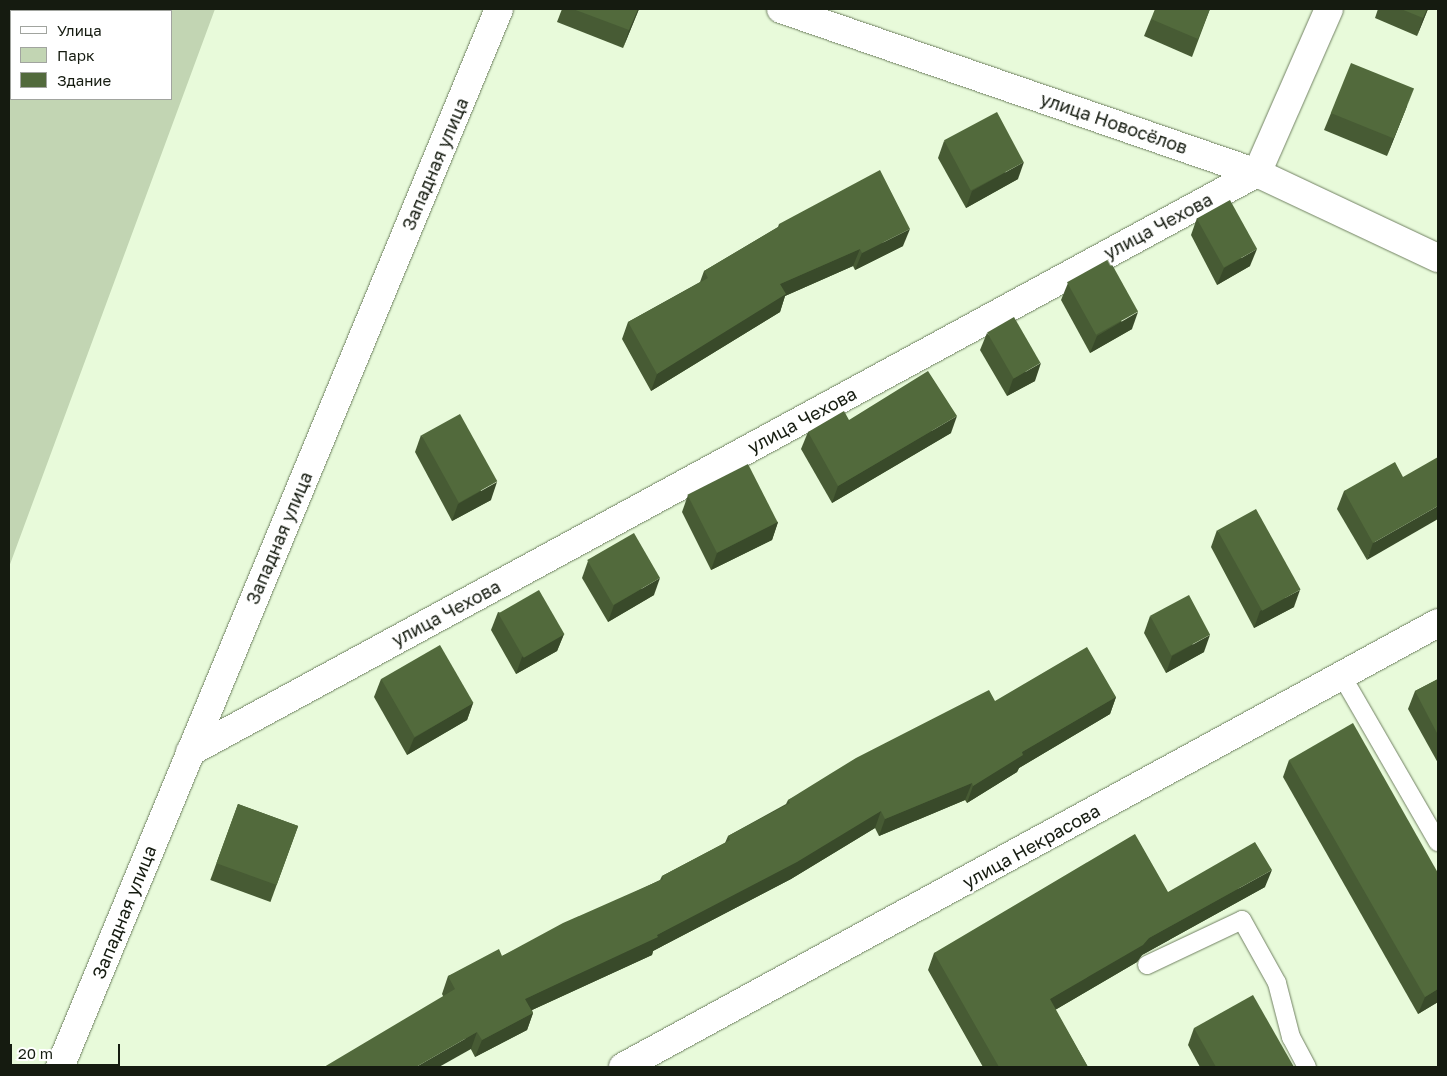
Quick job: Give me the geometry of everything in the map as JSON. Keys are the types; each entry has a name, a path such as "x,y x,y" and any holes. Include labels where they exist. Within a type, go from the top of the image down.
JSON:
{"street":[{"name":"Западная улица","path":"60,1067 499,9"},
{"name":"улица Новосёлов","path":"781,9 1257,173 1438,258"},
{"path":"1257,173 1329,9"},
{"name":"улица Чехова","path":"190,752 1257,173"},
{"name":"улица Некрасова","path":"631,1066 1438,622"}],"lane":[{"path":"1342,676 1438,840"},
{"path":"1147,965 1242,920 1277,983 1291,1037 1307,1067"}],"green space":[{"path":"9,9 215,9 9,567"}],"building":[{"path":"573,9 638,9 629,30"},
{"path":"1155,9 1210,9 1198,39 1151,19"},
{"path":"1401,9 1427,9 1423,18"},
{"path":"1351,63 1414,88 1394,139 1331,113"},
{"path":"997,112 1024,162 971,190 944,140"},
{"path":"880,170 910,229 862,253 860,249 780,284 786,294 657,374 628,322 708,278 704,271 780,226 779,224"},
{"path":"1230,200 1257,249 1224,267 1197,218"},
{"path":"1109,259 1138,311 1096,335 1067,282"},
{"path":"1014,317 1040,363 1014,378 987,332"},
{"path":"928,371 957,416 838,486 808,432 844,411 849,420"},
{"path":"460,414 497,481 459,503 422,435"},
{"path":"1438,457 1438,506 1373,543 1344,491 1395,462 1403,477"},
{"path":"748,464 778,522 717,553 687,495"},
{"path":"1256,509 1301,589 1262,611 1218,530"},
{"path":"634,533 660,578 613,605 587,560"},
{"path":"539,590 564,634 524,658 498,614"},
{"path":"1189,595 1210,635 1171,655 1150,616"},
{"path":"440,645 474,703 415,737 381,679"},
{"path":"1087,647 1116,697 1022,752 1023,755 973,786 972,783 885,819 881,811 797,862 657,935 658,937 525,999 533,1013 482,1040 477,1032 416,1067 324,1067 455,989 448,976 499,949 502,956 563,923 663,879 662,876 730,840 728,836 790,803 788,800 856,758 989,690 995,701"},
{"path":"1438,679 1438,735 1415,691"},
{"path":"1353,723 1438,873 1438,989 1425,997 1289,760"},
{"path":"238,804 298,826 277,885 216,863"},
{"path":"1135,834 1168,892 1255,842 1272,870 1149,938 1143,945 1050,999 1088,1067 999,1067 934,953"},
{"path":"1253,995 1294,1067 1216,1067 1194,1028"}]}
